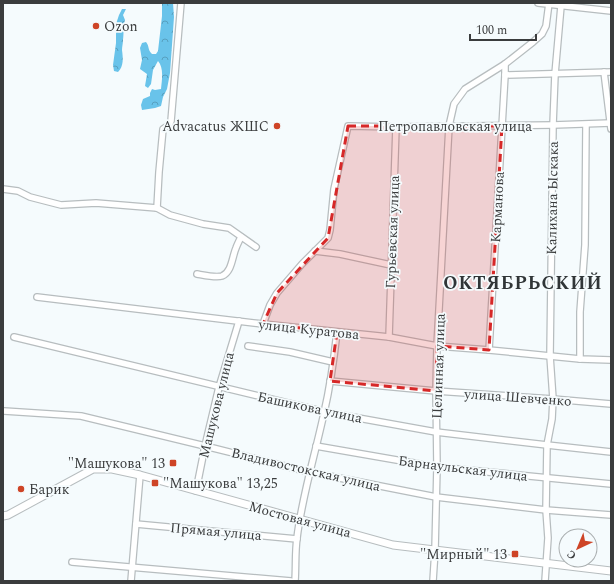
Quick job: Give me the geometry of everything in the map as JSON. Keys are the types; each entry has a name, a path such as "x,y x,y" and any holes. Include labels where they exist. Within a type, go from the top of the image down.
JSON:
{"street":[{"path":"157,208 163,130 171,121 181,3"},
{"path":"538,3 611,11"},
{"name":"Целинная улица","path":"433,581 437,467 437,346 449,126 454,104 465,89 505,64 542,34 546,26 549,4"},
{"name":"Калихана Ыскака","path":"545,581 548,538 546,510 547,446 552,418 553,399 550,356 553,125 561,6"},
{"name":"Карманова","path":"489,350 505,64"},
{"path":"604,72 611,130"},
{"path":"505,75 611,72"},
{"name":"Петропавловская улица","path":"315,251 328,238 334,189 348,126 502,126 586,125 611,123"},
{"path":"580,359 580,312 585,245 586,125"},
{"name":"Гурьевская улица","path":"389,337 396,127"},
{"path":"3,189 18,191 30,197 60,205 96,204 157,208 170,215 203,224 229,228 256,247"},
{"path":"197,274 222,276 228,271 241,237"},
{"path":"263,324 270,305 277,293 315,251 340,254 391,265"},
{"name":"улица Куратова","path":"37,297 263,324 389,337 437,346 580,359 611,360"},
{"name":"Машукова улица","path":"196,490 205,446 238,321"},
{"path":"295,581 297,539 300,519 309,472 324,412 338,332"},
{"name":"Башикова улица","path":"14,337 324,412 436,432 547,446 611,452"},
{"path":"248,346 290,352 333,362"},
{"name":"улица Шевченко","path":"330,381 436,392 611,404"},
{"name":"Владивостокская улица","path":"4,411 81,416 309,472 436,497 546,510 611,515"},
{"name":"Барнаульская улица","path":"316,446 437,467 611,484"},
{"name":"Мостовая улица","path":"3,516 8,515 93,469 112,469 196,490 393,545 611,571"},
{"path":"131,581 140,475"},
{"name":"Прямая улица","path":"136,524 297,539"},
{"path":"72,562 291,581"}],"highlighted area":[{"path":"348,126 502,126 489,350 437,346 436,391 330,381 337,332 263,324 277,293 328,238"}],"green space":[{"path":"162,3 173,3 174,17 170,73 167,89 161,106 142,110 141,105 143,99 150,96 152,89 161,89 162,71 158,61 153,70 151,84 148,88 145,86 147,74 140,69 142,60 140,48 142,43 146,42 152,54 156,54 158,51"},
{"path":"122,9 126,9 123,15 125,20 122,49 123,62 118,72 114,71 113,65 116,43 116,24"}],"place":[{"name":"Ozon","path":"96,26"},
{"name":"Advacatus ЖШС","path":"277,126"},
{"name":"\"Машукова\" 13","path":"173,463"},
{"name":"\"Машукова\" 13,25","path":"155,483"},
{"name":"Барик","path":"21,489"},
{"name":"\"Мирный\" 13","path":"515,554"}],"district":[{"name":"ОКТЯБРЬСКИЙ","path":"523,283"}]}
